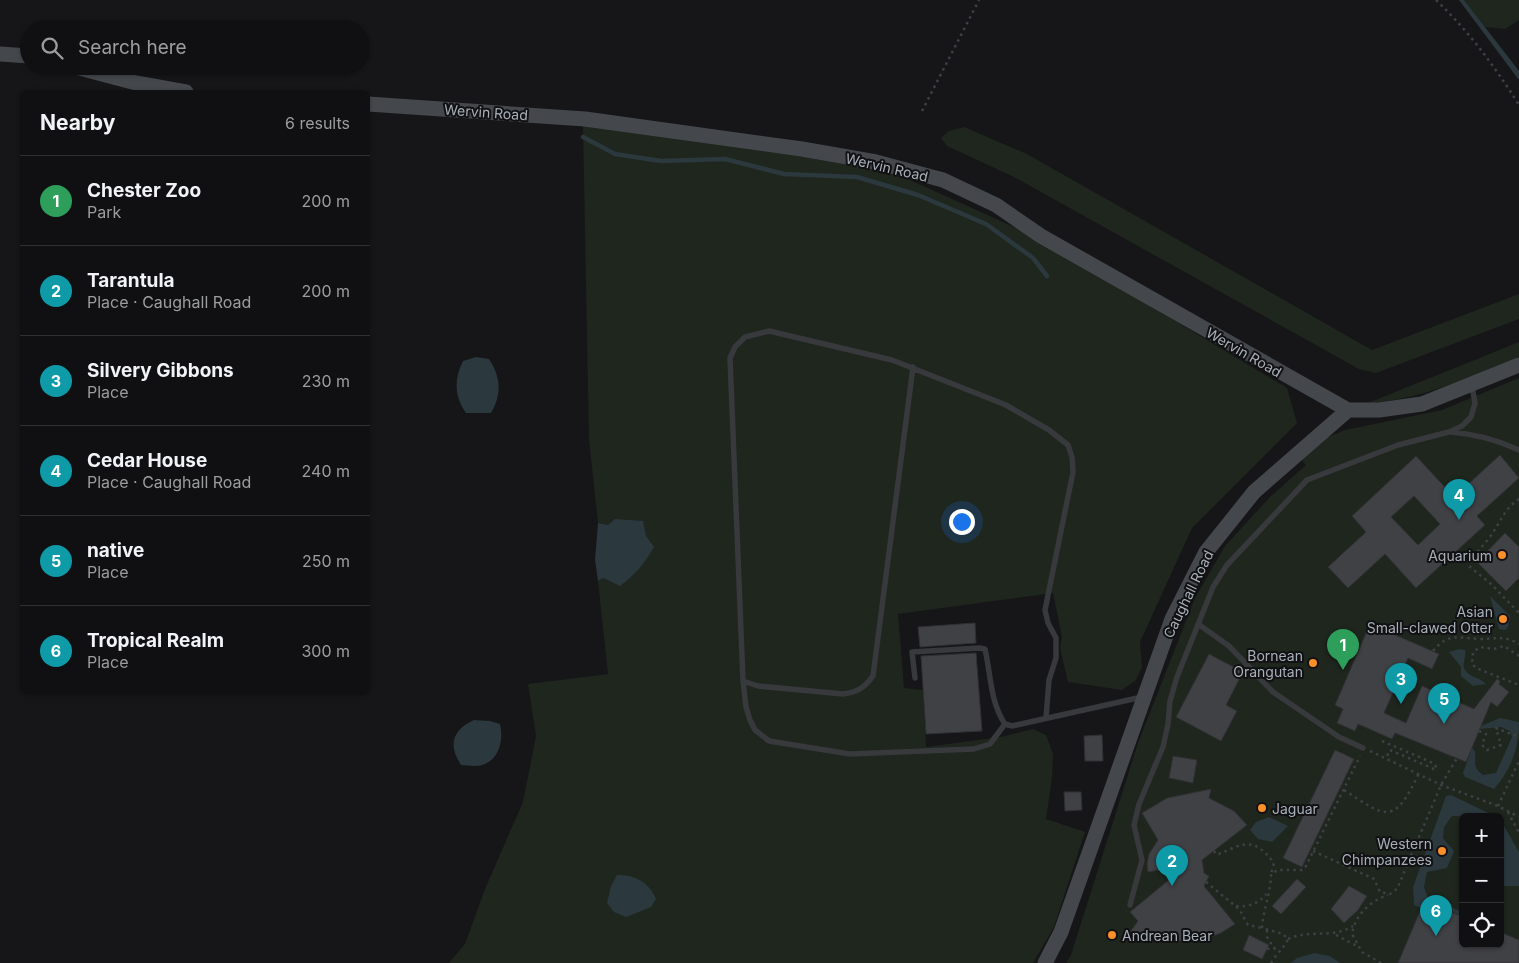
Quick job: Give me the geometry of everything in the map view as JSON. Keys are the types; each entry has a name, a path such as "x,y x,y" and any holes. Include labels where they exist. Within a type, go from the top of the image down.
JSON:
{"street":[{"path":"0,54 20,55"},
{"path":"106,75 175,90"},
{"name":"Wervin Road","path":"370,104 585,119 876,162 943,180 996,205 1041,236 1348,410"},
{"path":"1348,410 1379,410 1422,404 1519,365"},
{"name":"Caughall Road","path":"1045,963 1061,932 1172,619 1206,552 1254,492 1348,410"}],"lane":[{"path":"1005,724 990,744 974,749 850,754 769,741 755,730 746,707 743,681 730,358 735,347 745,337 769,331 892,360 913,367 1006,405 1049,430 1068,445 1072,457 1073,472 1045,610 1048,623 1056,638 1056,658 1049,680 1046,718"},
{"path":"743,681 758,686 843,694 856,692 865,687 873,676 913,367"},
{"path":"1130,905 1142,860 1134,825 1139,804 1163,747 1170,701 1176,677 1214,587 1227,564 1307,480 1398,445 1449,432 1462,426 1471,418 1475,403 1471,384"},
{"path":"1449,432 1472,434 1502,442 1519,450"},
{"path":"1198,624 1229,646 1273,692 1339,736 1363,748"},
{"path":"915,678 912,652 985,649 992,691 999,716 1005,724 1012,726 1144,697"}],"path":[{"path":"922,111 979,0"},
{"path":"1436,0 1463,26 1492,62 1519,105"},
{"path":"1518,501 1502,514 1490,536 1473,556 1469,566 1491,584 1519,613"},
{"path":"1433,651 1441,642 1454,636 1507,638 1519,644"},
{"path":"1519,656 1504,646 1494,649 1480,647 1473,652 1472,664 1476,668 1519,685"},
{"path":"1479,731 1486,734 1482,745 1487,750 1501,745 1496,728 1519,737"},
{"path":"1382,741 1433,763 1437,768 1434,769 1390,750 1386,758"},
{"path":"1271,874 1278,870 1302,870 1344,790 1363,748 1441,785 1498,806 1519,817"},
{"path":"1381,963 1362,952 1352,934 1353,926 1364,908 1376,898 1390,894 1397,889 1441,785 1456,758"},
{"path":"1498,806 1519,761"},
{"path":"1344,790 1369,807 1380,812 1390,813 1403,803 1418,773"},
{"path":"1508,812 1519,833"},
{"path":"1214,851 1217,855 1247,843 1263,849 1274,863 1262,928"},
{"path":"1313,851 1374,878 1380,892 1390,894"},
{"path":"1206,882 1236,906 1248,925 1283,934 1288,939"},
{"path":"1236,906 1245,907 1258,902 1267,893"},
{"path":"1334,934 1353,926"},
{"path":"1267,930 1267,937 1278,951"},
{"path":"1288,939 1318,933 1334,934 1359,947"},
{"path":"1271,963 1278,951 1285,946 1288,939"},
{"path":"1267,949 1274,948"}],"shaded area":[{"path":"1459,0 1464,0 1519,71 1519,80"},
{"path":"1464,0 1519,0 1519,20 1505,29 1485,27"},
{"path":"583,125 868,161 1032,235 1287,388 1297,423 1192,528 1140,642 1142,667 1136,680 1122,690 1068,682 1060,648 1062,637 1053,593 898,614 904,688 923,690 926,747 1001,737 1033,729 1046,735 1053,754 1052,778 1046,819 1085,832 1054,927 1033,963 449,963 465,944 485,889 523,802 536,736 528,684 608,674 598,581 603,578 609,581 646,536 642,521 608,525 598,523 589,439"},
{"path":"964,127 1027,154 1372,350 1519,294 1519,319 1376,373 1359,369 1014,177 947,146 941,138 949,131"},
{"path":"1519,342 1519,357 1482,372 1426,392 1388,401 1368,403"},
{"path":"476,357 489,359 498,379 497,400 491,413 466,413 457,394 458,374 463,361"},
{"path":"1519,378 1519,963 1066,963 1071,955 1138,743 1195,598 1225,546 1269,498 1306,465 1303,462 1303,457 1326,438 1345,430 1442,410"},
{"path":"615,519 643,521 646,536 654,547 639,568 620,586 603,578 598,581 595,560 598,523 608,525"},
{"path":"1490,596 1510,616 1508,627 1505,630 1499,629"},
{"path":"1459,649 1465,650 1465,670 1486,684 1473,686 1461,676 1461,667 1449,652"},
{"path":"1500,718 1519,722 1519,732 1513,758 1505,774 1494,789 1465,777 1463,773 1472,748 1475,751 1477,770 1483,775 1496,773 1512,737 1510,731 1501,727 1480,729 1481,726"},
{"path":"474,720 500,724 501,743 493,759 488,762 474,766 461,765 454,751 454,739 461,728"},
{"path":"1451,795 1489,813 1459,813 1459,816 1452,816 1444,827 1443,838 1454,851 1447,868 1427,872 1424,887 1428,898 1459,910 1459,916 1433,906 1431,912 1414,905 1413,887 1446,796"},
{"path":"1269,817 1288,826 1272,842 1258,839 1250,830 1256,822"},
{"path":"1504,826 1519,852 1519,886 1504,886"},
{"path":"617,875 630,876 645,884 656,899 651,907 626,917 614,912 607,903 611,886"},
{"path":"1314,953 1330,956 1340,963 1291,963 1297,958"}],"building":[{"path":"1500,455 1519,478 1477,516 1485,525 1416,588 1385,554 1348,588 1328,567 1366,532 1352,516 1416,456 1454,497","holes":["1414,496 1440,524 1418,545 1391,517"]},
{"name":"Aquarium","path":"1505,533 1519,547 1519,578 1506,591 1477,562"},
{"path":"975,623 976,643 920,647 918,627"},
{"path":"1370,624 1439,654 1432,669 1408,658 1384,713 1406,723 1422,686 1474,709 1497,679 1500,681 1499,684 1509,692 1497,707 1491,702 1466,762 1395,733 1392,739 1358,724 1355,731 1337,723 1343,709 1335,705"},
{"path":"976,653 982,731 926,734 921,656"},
{"path":"1209,654 1243,672 1226,705 1237,711 1221,741 1176,717"},
{"path":"1102,735 1103,761 1085,761 1084,736"},
{"path":"1335,750 1354,759 1302,867 1283,858"},
{"path":"1173,756 1197,760 1193,783 1169,778"},
{"path":"1211,789 1209,798 1234,811 1247,825 1202,860 1204,873 1209,876 1204,886 1235,924 1221,933 1202,940 1176,941 1151,931 1143,942 1130,932 1138,921 1130,912 1187,865 1148,872 1149,854 1158,840 1142,813 1167,798"},
{"path":"1064,792 1081,792 1082,810 1065,811"},
{"path":"1297,879 1306,887 1281,914 1272,906"},
{"path":"1349,886 1367,896 1358,910 1344,923 1331,909"},
{"path":"1442,908 1459,915 1459,948 1504,948 1504,934 1519,940 1519,963 1398,963 1420,911 1438,919"},
{"path":"1249,935 1269,945 1262,959 1243,950"}],"waterway":[{"path":"583,137 615,154 661,161 725,159 784,174 857,177 918,195 986,224 1033,258 1047,276"}],"place":[{"name":"Cedar House","path":"1459,520"},
{"name":"Aquarium","path":"1502,555"},
{"name":"Asian Small-clawed Otter","path":"1503,619"},
{"name":"Bornean Orangutan","path":"1313,663"},
{"name":"Chester Zoo","path":"1343,670"},
{"name":"Silvery Gibbons","path":"1401,704"},
{"name":"native","path":"1444,724"},
{"name":"Jaguar","path":"1262,808"},
{"name":"Western Chimpanzees","path":"1442,851"},
{"name":"Tarantula","path":"1172,886"},
{"name":"Andrean Bear","path":"1112,935"},
{"name":"Tropical Realm","path":"1436,936"}]}
